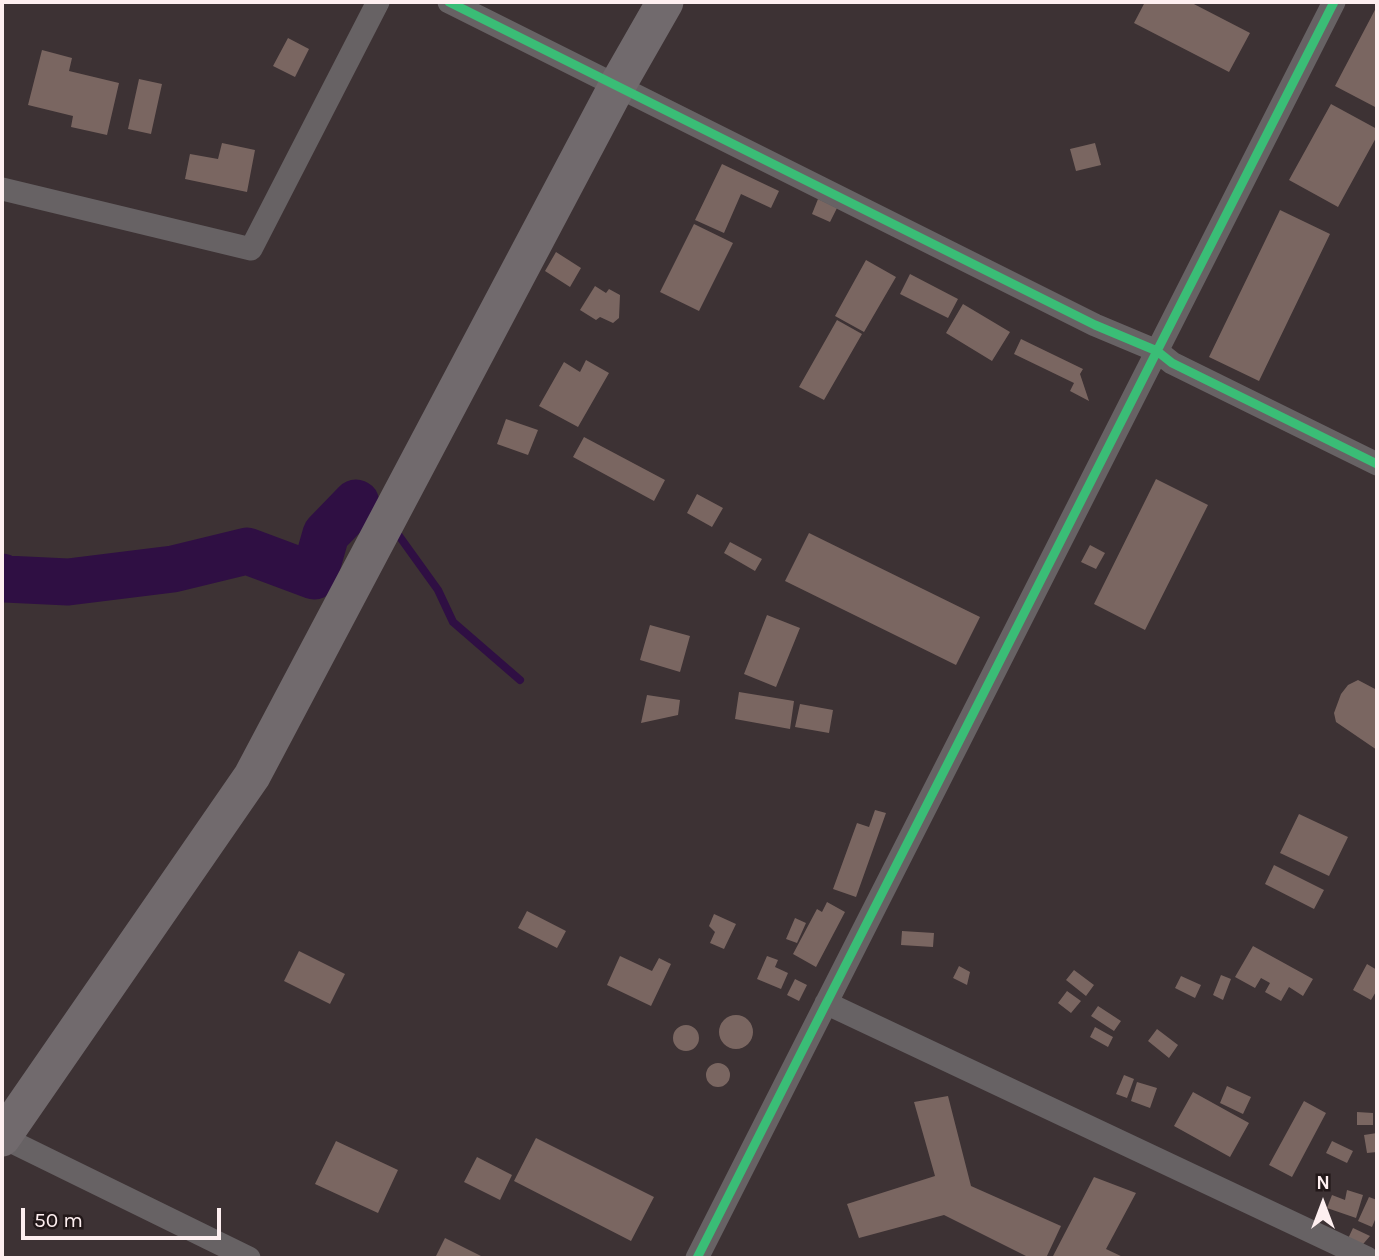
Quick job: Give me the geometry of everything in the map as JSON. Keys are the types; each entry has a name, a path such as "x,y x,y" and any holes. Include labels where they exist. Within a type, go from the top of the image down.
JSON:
{"main road":[{"path":"2,1138 252,776 664,2"}],"street":[{"path":"2,189 251,249 379,2"},
{"path":"449,2 1095,325 1157,351 1172,363 1377,464"},
{"path":"697,1258 1334,2"},
{"path":"826,1003 1367,1258"},
{"path":"2,1138 249,1258"}],"building":[{"path":"1145,2 1190,2 1250,33 1229,72 1134,23"},
{"path":"1377,6 1377,108 1335,86"},
{"path":"288,38 309,49 295,77 273,66"},
{"path":"42,50 72,58 69,71 119,83 107,135 71,127 73,116 28,105"},
{"path":"139,79 162,84 151,134 128,129"},
{"path":"1331,104 1377,129 1377,136 1338,207 1289,180"},
{"path":"222,143 255,150 247,192 185,179 190,154 218,159"},
{"path":"1095,143 1101,165 1076,171 1070,149"},
{"path":"722,164 779,191 771,208 741,194 724,233 695,220"},
{"path":"818,199 837,208 830,222 812,214"},
{"path":"1280,210 1330,234 1259,381 1209,357"},
{"path":"694,224 733,243 699,311 660,292"},
{"path":"556,252 581,268 570,287 545,271"},
{"path":"866,260 896,277 864,332 835,316"},
{"path":"910,274 958,299 948,318 900,294"},
{"path":"595,286 606,293 609,289 620,295 619,318 613,323 600,317 596,320 580,310"},
{"path":"963,304 1010,332 992,361 946,333"},
{"path":"837,320 862,334 824,400 799,387"},
{"path":"1021,339 1083,369 1080,374 1089,401 1070,391 1074,383 1014,354"},
{"path":"586,360 609,373 578,427 539,406 564,362 580,372"},
{"path":"506,419 538,430 528,455 497,444"},
{"path":"584,437 665,480 654,501 573,457"},
{"path":"1156,479 1208,505 1145,630 1094,604"},
{"path":"697,494 723,508 712,527 687,513"},
{"path":"809,533 980,617 956,665 785,581"},
{"path":"730,542 762,559 755,571 724,553"},
{"path":"1090,545 1105,553 1096,569 1081,562"},
{"path":"767,615 800,628 776,687 744,674"},
{"path":"650,625 690,636 680,672 640,660"},
{"path":"1358,680 1377,690 1377,750 1336,722 1334,713 1341,694 1348,685"},
{"path":"739,692 794,701 790,729 735,719"},
{"path":"647,695 680,700 678,715 641,723"},
{"path":"800,704 833,710 829,733 795,727"},
{"path":"875,810 886,813 856,897 833,889 857,823 869,827"},
{"path":"1299,814 1348,837 1329,876 1280,853"},
{"path":"1274,865 1324,890 1314,909 1265,884"},
{"path":"827,902 845,912 816,967 793,954 817,909 822,912"},
{"path":"527,911 566,931 557,948 518,928"},
{"path":"714,914 736,924 724,949 710,943 715,932 709,926"},
{"path":"795,918 806,923 797,943 786,939"},
{"path":"902,931 934,933 933,947 901,945"},
{"path":"1253,946 1313,979 1303,996 1289,987 1281,1001 1265,992 1270,983 1261,978 1255,988 1235,977"},
{"path":"299,951 345,974 330,1004 284,981"},
{"path":"620,956 652,971 659,958 671,964 651,1006 607,985"},
{"path":"767,956 778,960 775,967 788,973 781,989 757,979"},
{"path":"1367,964 1377,970 1377,990 1371,1000 1353,990"},
{"path":"959,966 970,972 967,985 953,978"},
{"path":"1074,970 1094,985 1086,996 1066,980"},
{"path":"1221,975 1231,979 1223,1000 1213,995"},
{"path":"1181,976 1201,985 1195,998 1175,988"},
{"path":"795,979 807,985 799,1001 787,995"},
{"path":"1067,991 1081,1001 1071,1013 1058,1003"},
{"path":"1098,1006 1121,1021 1114,1031 1091,1016"},
{"path":"736,1015 748,1020 753,1032 748,1044 736,1049 724,1044 719,1032 724,1020"},
{"path":"686,1025 695,1029 699,1038 695,1047 686,1051 677,1047 673,1038 677,1029"},
{"path":"1095,1027 1113,1037 1108,1047 1090,1037"},
{"path":"1157,1029 1178,1045 1169,1058 1148,1041"},
{"path":"718,1063 727,1066 730,1075 727,1084 718,1087 709,1084 706,1075 709,1066"},
{"path":"1124,1075 1134,1079 1127,1098 1116,1094"},
{"path":"1137,1082 1157,1088 1150,1108 1131,1101"},
{"path":"1227,1086 1251,1097 1243,1114 1220,1103"},
{"path":"1193,1092 1249,1123 1230,1157 1174,1126"},
{"path":"948,1096 971,1186 1061,1226 1046,1258 1030,1258 944,1215 859,1238 847,1204 935,1176 914,1102"},
{"path":"1304,1101 1326,1113 1292,1177 1269,1165"},
{"path":"1357,1112 1373,1113 1373,1125 1357,1125"},
{"path":"1377,1133 1377,1152 1367,1153 1364,1135"},
{"path":"536,1138 654,1197 631,1241 514,1181"},
{"path":"336,1141 398,1170 378,1213 315,1184"},
{"path":"1332,1141 1353,1151 1347,1163 1326,1153"},
{"path":"477,1157 512,1175 500,1200 464,1182"},
{"path":"1094,1177 1136,1193 1106,1249 1125,1258 1052,1258"},
{"path":"1347,1190 1363,1195 1356,1218 1327,1208 1332,1195 1345,1200"},
{"path":"1369,1197 1377,1200 1377,1215 1372,1227 1358,1221"},
{"path":"1353,1228 1370,1236 1358,1250 1345,1245"},
{"path":"445,1238 485,1258 436,1256"}],"waterway":[{"path":"2,577 68,582 173,569 247,551 314,576 326,534 356,503"},
{"path":"397,533 438,590 453,622 520,680"}],"cycle path":[{"path":"449,2 1095,325 1157,351 1172,363 1377,464"},
{"path":"697,1258 1334,2"}]}
